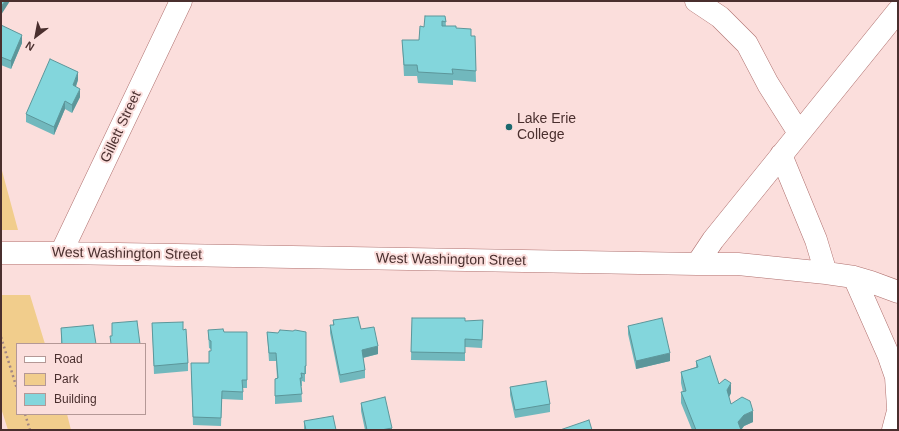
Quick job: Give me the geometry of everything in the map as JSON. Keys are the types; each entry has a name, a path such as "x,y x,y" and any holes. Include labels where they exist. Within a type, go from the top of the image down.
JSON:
{"street":[{"name":"Gillett Street","path":"61,253 181,1"},
{"path":"696,1 720,17 747,44 768,84 799,133"},
{"path":"697,264 713,240 898,11"},
{"path":"781,155 816,240 826,273"},
{"name":"West Washington Street","path":"1,253 738,264 854,277 898,292"},
{"path":"854,277 888,354 896,377 898,409 893,430"}],"path":[{"path":"1,337 16,386"},
{"path":"25,415 30,430"}],"green space":[{"path":"1,167 18,230 1,230"},
{"path":"1,295 30,295 45,343 16,343 16,415 67,415 71,430 8,430 1,408"}],"building":[{"path":"1,1 5,1 1,7"},
{"path":"425,16 445,16 446,22 442,21 442,26 456,26 456,28 471,29 471,36 475,36 476,71 452,69 453,74 418,72 417,65 404,65 402,40 419,40 420,26 424,27"},
{"path":"1,25 22,35 11,61 1,57"},
{"path":"50,59 78,72 73,85 80,89 72,105 65,101 54,127 26,114"},
{"path":"358,317 361,329 374,327 378,346 362,350 365,370 340,375 330,325 334,325 333,320"},
{"path":"412,318 465,318 465,321 483,320 482,340 465,339 465,353 411,352"},
{"path":"662,318 670,353 636,361 628,326"},
{"path":"137,321 140,343 111,343 110,336 112,336 112,323"},
{"path":"183,322 183,330 186,329 188,363 154,366 152,323"},
{"path":"93,325 96,343 62,343 61,328"},
{"path":"223,329 224,332 247,332 247,380 242,380 243,392 222,391 221,418 193,417 191,363 209,363 211,341 209,340 208,330"},
{"path":"280,330 306,332 305,374 301,373 302,378 300,378 302,394 275,396 275,379 278,378 276,353 269,353 267,332 278,333"},
{"path":"710,356 719,384 725,379 731,383 727,390 731,404 742,397 750,401 753,411 744,415 738,422 741,430 696,430 681,392 686,391 681,372 698,367 696,361"},
{"path":"546,381 550,404 515,410 510,387"},
{"path":"385,397 392,428 367,430 361,403"},
{"path":"333,416 336,430 306,430 304,421"},
{"path":"589,420 592,430 560,430"}],"place":[{"name":"Lake Erie College","path":"509,127"}]}
